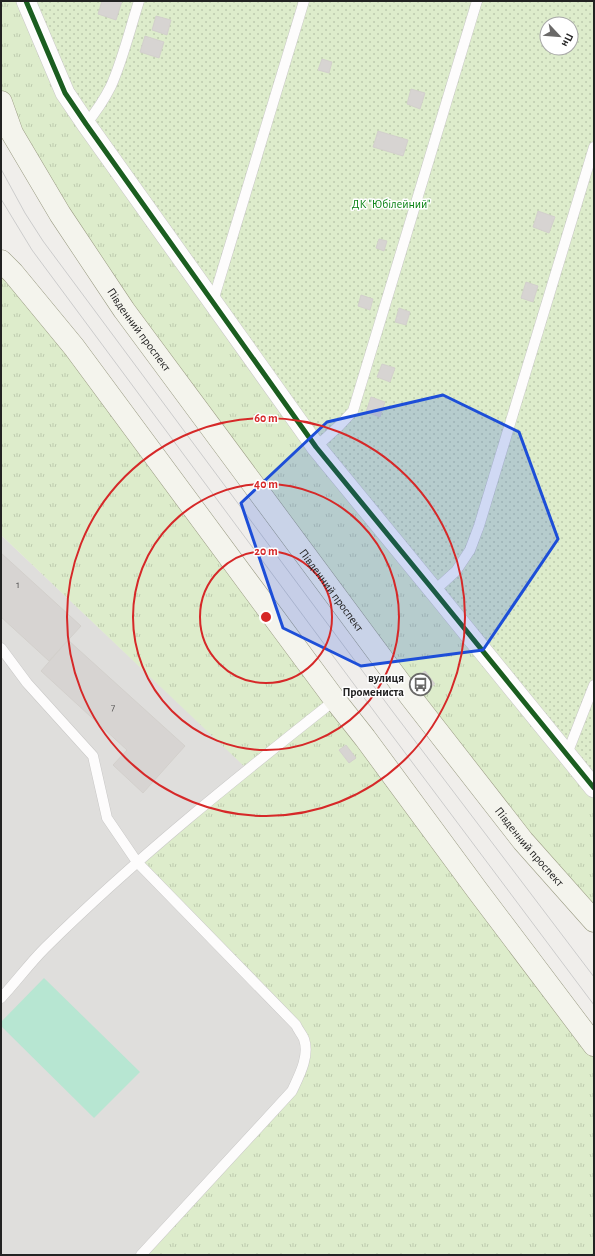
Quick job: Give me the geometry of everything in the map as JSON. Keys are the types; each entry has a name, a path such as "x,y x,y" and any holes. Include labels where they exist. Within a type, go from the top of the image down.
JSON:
{"main road":[{"name":"Південний проспект","path":"1,102 12,133 60,214 124,310 410,696 523,841 594,922"},
{"path":"1,260 74,347 334,700 365,738 594,1045"}],"street":[{"path":"26,1 65,93 316,447 594,788"}],"lane":[{"path":"86,124 111,87 122,58 139,1"},
{"path":"212,302 304,1"},
{"path":"316,447 353,411 478,1"},
{"path":"434,591 456,570 467,555 479,526 594,147"},
{"path":"1,648 27,683 93,756 107,818 137,862 296,1025 304,1040 304,1064 292,1091 140,1255"},
{"path":"567,754 594,686"},
{"path":"1,998 44,949 137,862 248,769 334,700"}],"highlighted area":[{"path":"443,395 519,432 558,539 483,650 361,666 283,628 241,503 327,422"}],"shaded area":[{"path":"1,535 248,769 304,1039 300,1075 141,1255 1,1255"}],"green space":[{"path":"1,1 26,1 594,788 594,921 124,310 1,102"},
{"name":"ДК \"Юбілейний\"","path":"26,1 594,1 594,788 434,591 86,124"},
{"path":"1,261 594,1045 594,1255 141,1255 292,1091 304,1040 137,862 247,769 1,535"},
{"path":"44,978 140,1072 94,1118 1,1026 1,1022"}],"building":[{"path":"102,1 122,1 116,20 98,14"},
{"path":"156,16 171,20 167,35 152,30"},
{"path":"145,36 164,42 159,58 140,52"},
{"path":"322,59 332,62 329,73 318,70"},
{"path":"411,89 425,93 420,109 407,104"},
{"path":"378,131 408,140 403,156 373,147"},
{"path":"538,211 555,217 549,233 533,227"},
{"path":"379,239 387,241 384,251 376,248"},
{"path":"526,282 538,286 533,302 521,298"},
{"path":"361,295 373,299 370,310 358,306"},
{"path":"399,308 410,312 406,325 395,322"},
{"path":"382,364 395,368 390,382 377,377"},
{"path":"371,397 385,402 380,417 366,412"},
{"path":"1,553 81,626 49,661 1,617"},
{"path":"68,640 185,746 143,793 113,765 127,750 41,671"},
{"path":"425,671 435,684 428,690 418,676"},
{"path":"346,745 356,758 349,763 339,750"}],"tram line":[{"path":"1,169 25,213 43,241 393,712 594,977"},
{"path":"1,199 32,250 594,1005"}],"cycle path":[{"path":"26,1 65,93 316,447 594,788"}],"place":[{"name":"вулиця Промениста","path":"420,685"}]}
